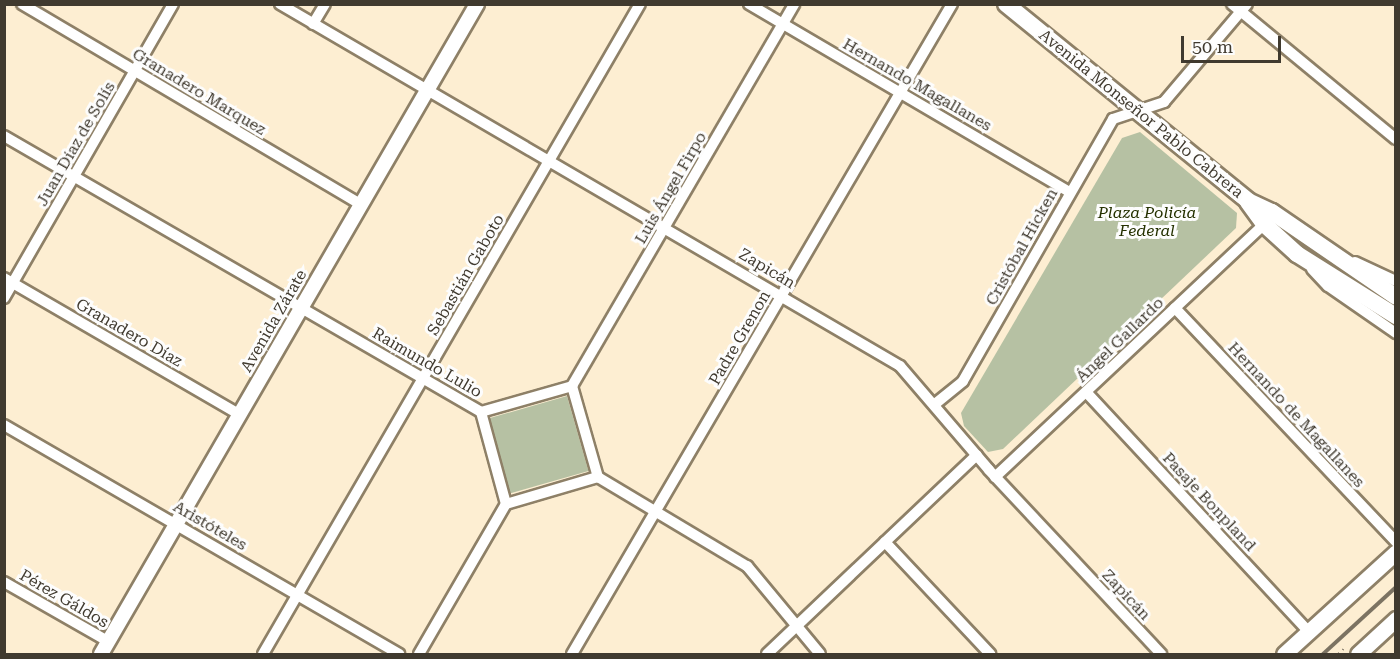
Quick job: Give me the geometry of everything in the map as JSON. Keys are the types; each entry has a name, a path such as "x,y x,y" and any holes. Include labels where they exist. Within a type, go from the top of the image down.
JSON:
{"main road":[{"name":"Avenida Monseñor Pablo Cabrera","path":"1006,4 1248,201 1272,212 1395,297"},
{"name":"Avenida Monseñor Pablo Cabrera","path":"1248,201 1264,224 1297,254 1395,316"},
{"path":"1284,654 1395,552"},
{"path":"1358,654 1395,619"}],"street":[{"name":"Granadero Marquez","path":"22,4 360,204"},
{"name":"Juan Díaz de Solís","path":"4,298 9,280 74,177 173,4"},
{"name":"Zapicán","path":"280,4 666,227 900,366 935,404 995,477 1161,654"},
{"path":"313,24 325,4"},
{"name":"Avenida Zárate","path":"101,654 477,4"},
{"name":"Sebastián Gaboto","path":"263,654 640,4"},
{"name":"Hernando Magallanes","path":"749,4 1070,192"},
{"name":"Luis Ángel Firpo","path":"572,386 794,4"},
{"name":"Padre Grenon","path":"572,654 952,4"},
{"path":"1240,7 1395,139"},
{"name":"Cristóbal Hicken","path":"935,404 963,381 1113,119 1137,109 1164,102 1240,7"},
{"name":"Raimundo Lulio","path":"4,136 482,412 506,504"},
{"name":"Ángel Gallardo","path":"995,477 1087,393 1264,224"},
{"name":"Avenida Monseñor Pablo Cabrera","path":"1328,252 1393,275"},
{"name":"Avenida Monseñor Pablo Cabrera","path":"1297,254 1328,286 1395,333"},
{"name":"Granadero Díaz","path":"9,280 239,414"},
{"name":"Hernando de Magallanes","path":"1175,309 1395,542"},
{"path":"482,412 572,386 598,477 657,510 753,571 795,628 820,654"},
{"name":"Pasaje Bonpland","path":"1087,393 1309,632"},
{"name":"Aristóteles","path":"4,425 399,654"},
{"path":"766,654 977,455"},
{"path":"419,654 506,504 598,477"},
{"path":"885,542 990,654"},
{"name":"Pérez Gáldos","path":"4,582 109,642"}],"green space":[{"name":"Plaza Policía Federal","path":"1140,132 1237,213 1236,228 1003,449 988,452 964,426 961,413 1122,138"},
{"path":"567,396 588,471 510,494 488,419"}],"railway":[{"path":"1323,654 1396,587"}]}
